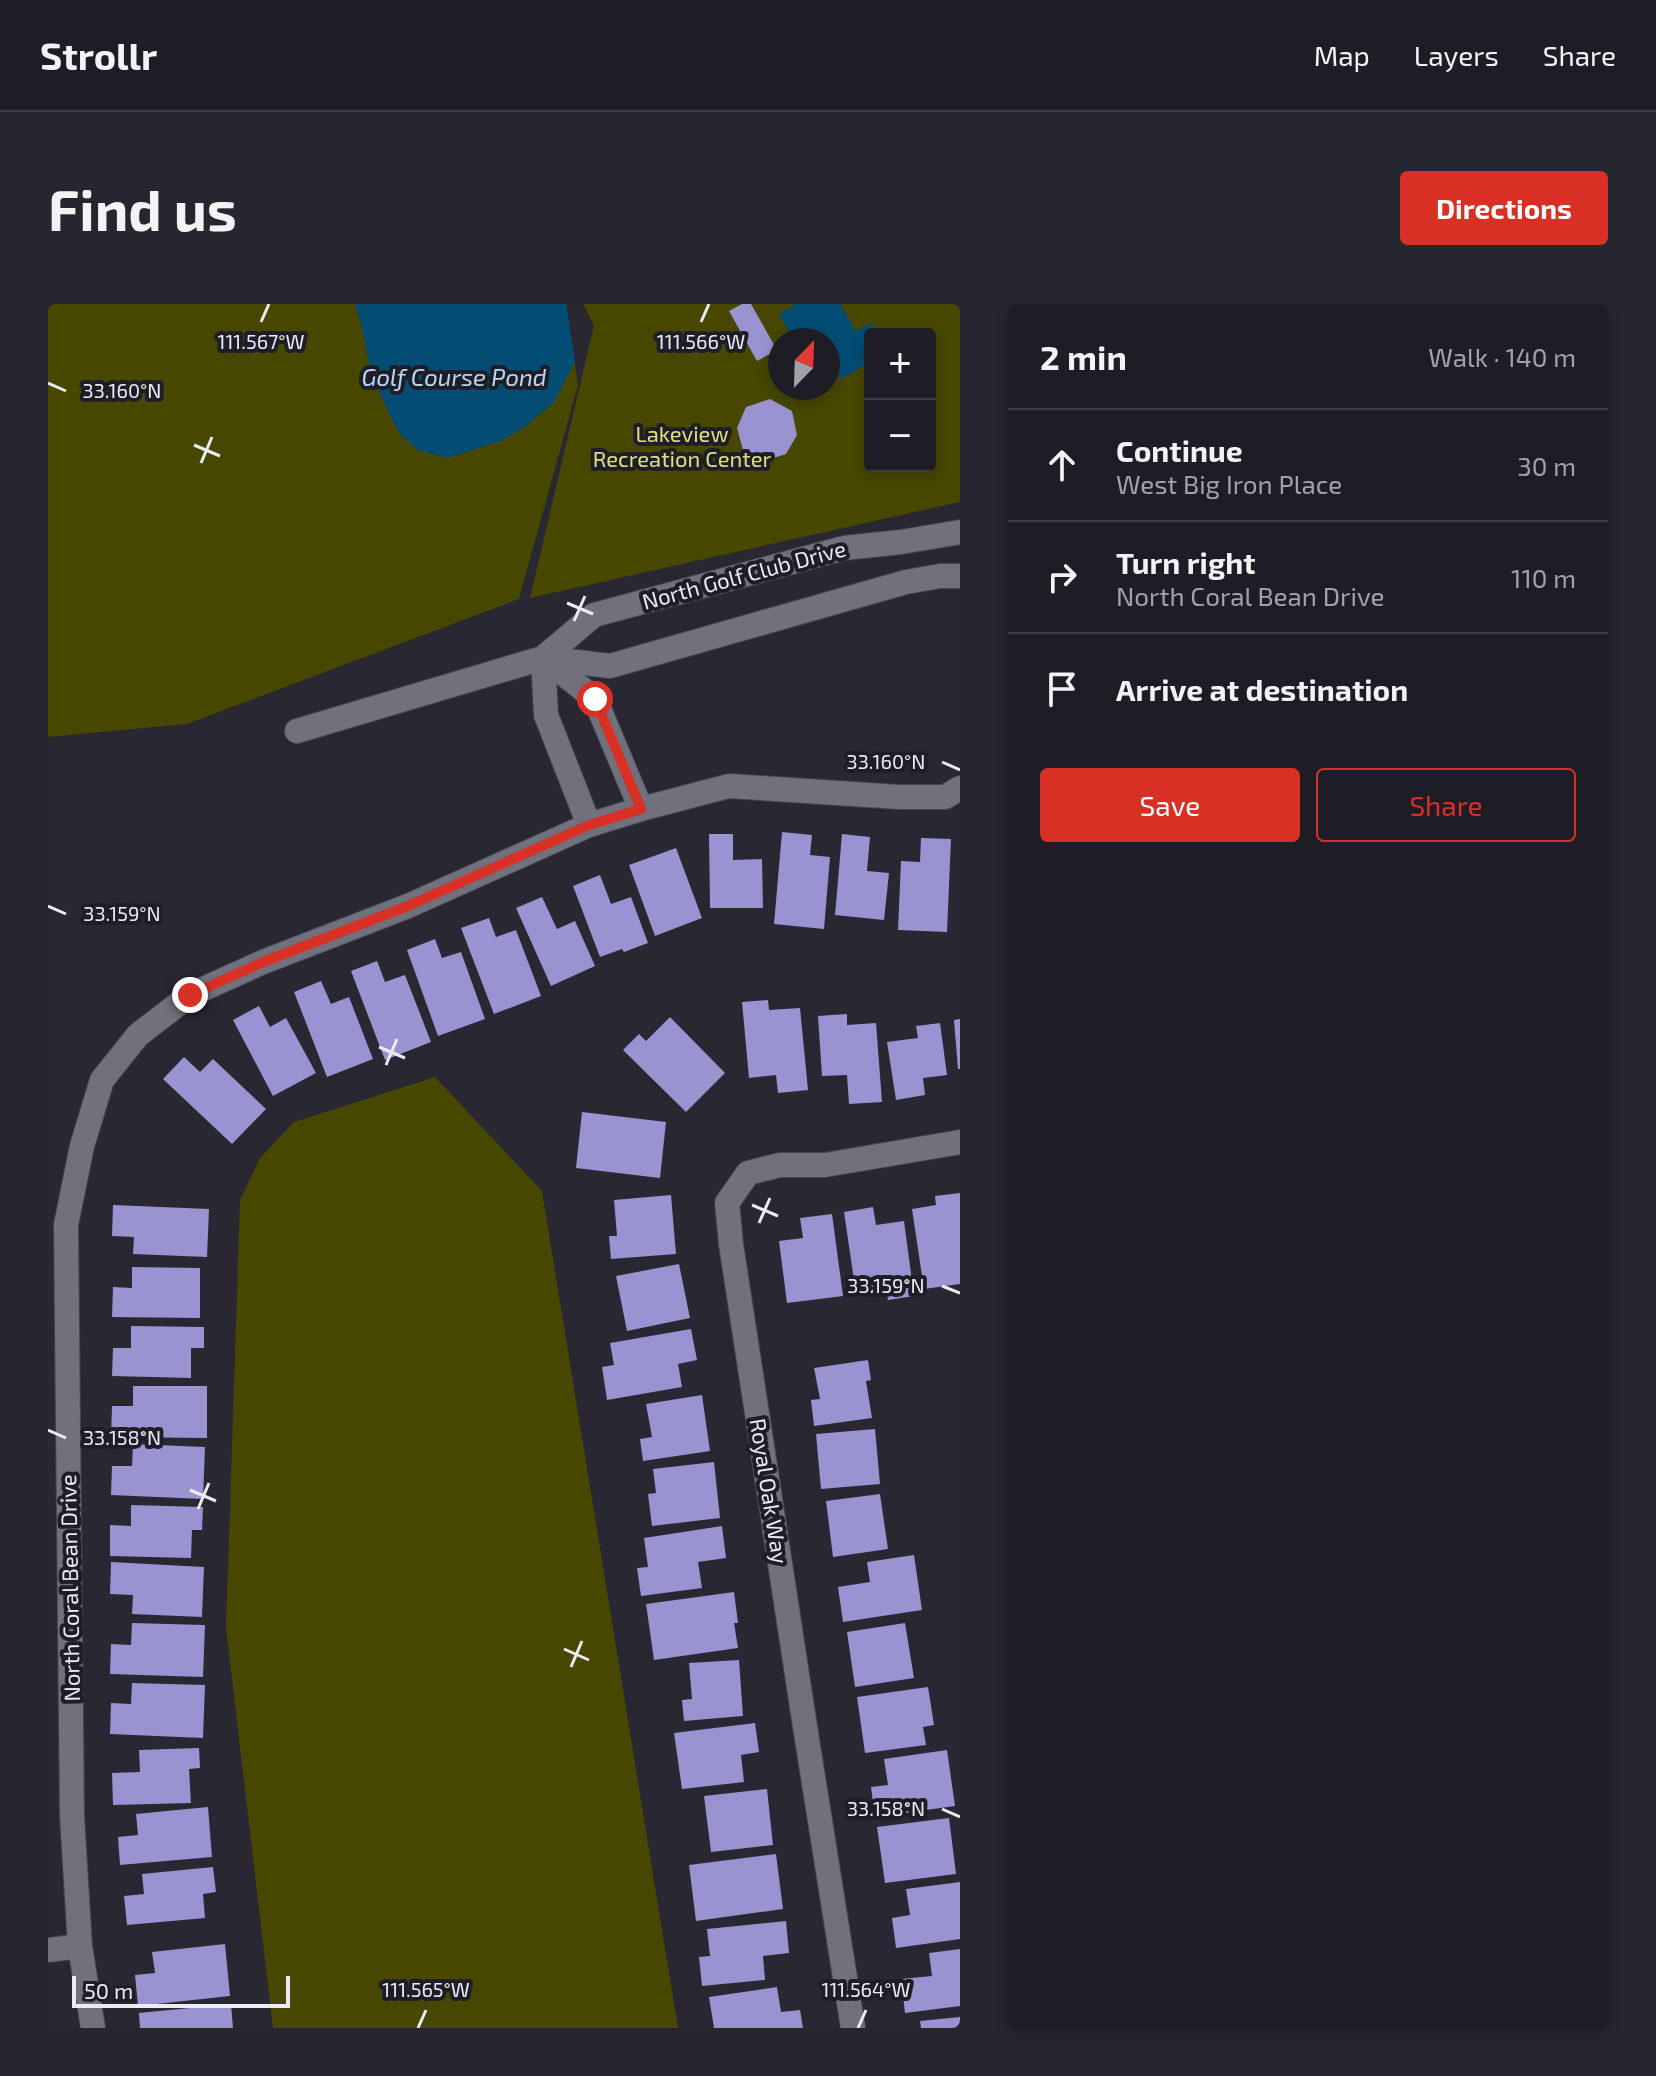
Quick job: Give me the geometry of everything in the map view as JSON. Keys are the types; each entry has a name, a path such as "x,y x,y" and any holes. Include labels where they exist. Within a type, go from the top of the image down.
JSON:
{"street":[{"name":"North Golf Club Drive","path":"543,658 594,615 844,548 960,532"},
{"name":"North Golf Club Drive","path":"297,731 543,658 610,666 906,582 960,576"},
{"path":"543,658 595,699 641,809"},
{"path":"543,658 546,715 589,825"},
{"name":"North Coral Bean Drive","path":"93,2028 80,1946 59,1517 66,1225 82,1146 102,1080 138,1035 190,995 263,962 408,906 589,825 729,786 915,797 945,797 960,788"},
{"name":"Royal Oak Way","path":"853,2028 781,1576 727,1203 748,1173 780,1165 825,1165 960,1142"},
{"path":"48,1950 80,1946"}],"green space":[{"path":"48,304 566,304 578,385 519,599 187,724 48,737"},
{"name":"Lakeview Recreation Center","path":"583,304 960,304 960,502 530,598 594,325"},
{"path":"435,1077 542,1191 678,2028 273,2028 226,1628 240,1200 260,1158 294,1122"}],"water":[{"name":"Golf Course Pond","path":"355,304 566,304 575,361 554,402 527,425 503,440 447,458 418,450 399,433 369,363"},
{"path":"796,304 840,304 856,331 871,323 874,328 864,328 864,366 841,379 840,328 787,328 779,314"}],"building":[{"path":"742,304 751,304 768,334 768,355 757,361 729,311"},
{"path":"772,400 792,411 797,435 786,454 764,461 743,450 737,428 746,407"},
{"path":"782,832 812,835 810,855 830,857 824,929 774,924"},
{"path":"709,834 733,834 733,860 762,859 763,908 710,908"},
{"path":"842,834 870,837 867,871 889,873 884,920 835,915"},
{"path":"921,838 951,839 947,932 898,930 901,861 920,862"},
{"path":"676,848 702,918 655,936 629,865"},
{"path":"600,875 611,904 631,897 648,943 600,957 573,886"},
{"path":"542,897 557,929 575,921 595,966 551,986 516,908"},
{"path":"489,918 496,937 516,930 541,996 494,1014 461,928"},
{"path":"435,939 442,958 461,952 485,1019 438,1036 407,950"},
{"path":"377,961 385,982 405,975 431,1042 385,1060 351,971"},
{"path":"321,981 331,1004 349,997 373,1059 327,1077 294,992"},
{"path":"768,1000 769,1010 800,1008 808,1090 778,1093 776,1075 749,1078 742,1002"},
{"path":"259,1006 270,1027 286,1018 316,1073 273,1096 233,1020"},
{"path":"847,1014 847,1025 876,1023 882,1102 849,1104 847,1075 822,1076 818,1016"},
{"path":"670,1017 725,1073 686,1112 623,1050 639,1034 646,1041"},
{"path":"960,1019 960,1069 958,1069 954,1020"},
{"path":"940,1023 947,1075 923,1078 925,1095 896,1100 887,1042 918,1038 916,1026"},
{"path":"184,1057 200,1072 213,1059 266,1109 232,1144 163,1079"},
{"path":"582,1112 666,1122 660,1178 576,1168"},
{"path":"960,1193 960,1284 924,1289 912,1209 936,1205 935,1196"},
{"path":"671,1195 676,1254 611,1259 609,1236 617,1236 614,1200"},
{"path":"113,1205 209,1209 207,1257 133,1254 134,1237 112,1236"},
{"path":"873,1207 876,1225 904,1221 914,1296 888,1300 886,1290 856,1294 844,1212"},
{"path":"832,1214 843,1296 787,1303 779,1241 803,1238 800,1218"},
{"path":"679,1264 690,1318 627,1331 616,1276"},
{"path":"132,1267 200,1268 200,1318 112,1317 113,1287 132,1288"},
{"path":"131,1326 204,1327 204,1348 191,1348 191,1378 112,1376 113,1348 131,1348"},
{"path":"691,1329 697,1360 678,1364 682,1387 607,1400 602,1367 614,1365 610,1343"},
{"path":"868,1360 871,1380 866,1381 872,1418 814,1426 811,1400 820,1399 814,1368"},
{"path":"133,1386 207,1386 207,1438 111,1437 112,1406 133,1406"},
{"path":"702,1395 710,1451 643,1461 640,1439 652,1437 646,1404"},
{"path":"875,1429 880,1484 821,1489 816,1434"},
{"path":"133,1444 205,1447 203,1499 111,1495 112,1466 132,1466"},
{"path":"714,1462 720,1518 652,1526 648,1494 656,1493 653,1469"},
{"path":"880,1494 888,1549 833,1557 826,1501"},
{"path":"131,1505 203,1507 202,1530 192,1530 191,1558 110,1556 110,1525 131,1526"},
{"path":"722,1526 726,1558 698,1562 702,1588 641,1596 637,1568 648,1567 644,1538"},
{"path":"914,1555 922,1610 843,1622 838,1587 870,1582 867,1562"},
{"path":"111,1562 204,1567 202,1617 132,1614 133,1595 110,1594"},
{"path":"734,1592 738,1648 654,1660 646,1604"},
{"path":"132,1623 205,1625 203,1677 110,1674 111,1644 131,1645"},
{"path":"905,1623 914,1678 855,1687 847,1632"},
{"path":"739,1660 743,1716 684,1721 682,1700 692,1699 689,1663"},
{"path":"132,1683 205,1685 203,1738 110,1734 111,1703 131,1704"},
{"path":"928,1687 934,1725 923,1727 926,1745 865,1753 857,1697"},
{"path":"755,1723 759,1752 741,1755 744,1782 682,1789 674,1733"},
{"path":"199,1748 200,1768 189,1769 191,1803 113,1805 112,1773 140,1772 139,1750"},
{"path":"947,1750 955,1806 875,1817 871,1787 888,1785 884,1759"},
{"path":"767,1789 773,1845 711,1852 704,1796"},
{"path":"208,1807 212,1857 120,1865 118,1837 138,1835 136,1814"},
{"path":"949,1818 956,1874 885,1883 877,1827"},
{"path":"776,1854 783,1909 696,1921 689,1865"},
{"path":"213,1867 216,1892 203,1894 205,1918 127,1925 124,1896 144,1894 142,1874"},
{"path":"960,1882 960,1939 896,1948 892,1918 910,1915 906,1889"},
{"path":"786,1921 789,1953 763,1956 765,1980 702,1986 699,1957 710,1956 707,1929"},
{"path":"225,1944 230,1996 138,2006 135,1975 155,1973 152,1952"},
{"path":"960,1949 960,2006 905,2013 901,1979 932,1976 929,1953"},
{"path":"777,1987 781,2012 800,2010 803,2028 714,2028 709,1997"},
{"path":"231,2004 233,2028 140,2028 139,2013"},
{"path":"960,2017 960,2028 921,2028 920,2021"}],"route":[{"path":"190,995 263,962 408,906 589,825 641,809 595,699"}]}
